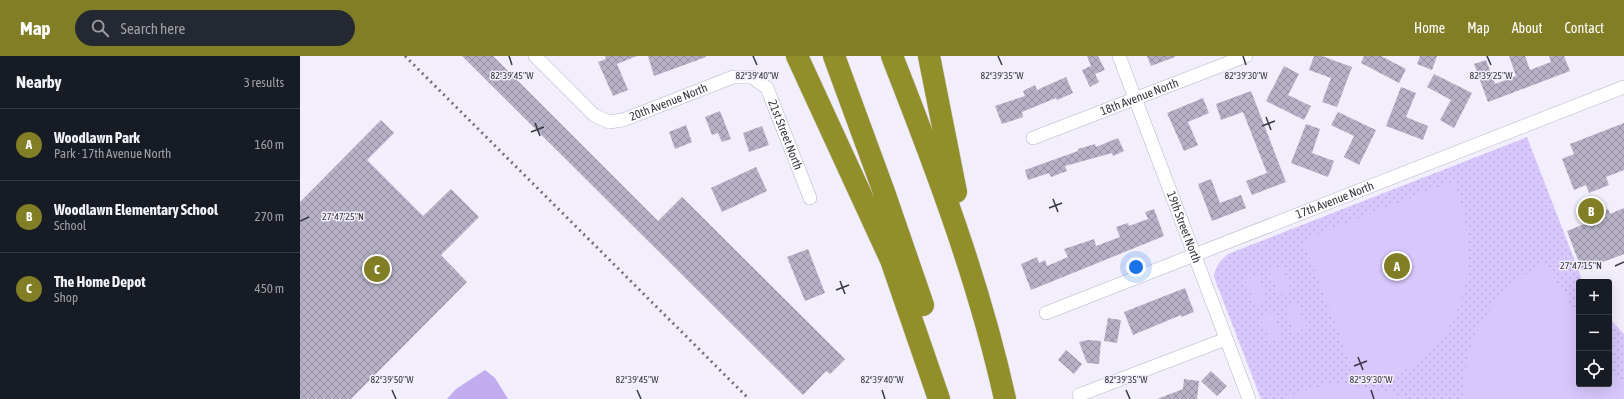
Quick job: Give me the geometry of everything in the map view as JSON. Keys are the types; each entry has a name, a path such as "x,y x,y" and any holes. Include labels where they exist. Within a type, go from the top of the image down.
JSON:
{"highway":[{"path":"797,56 891,260 939,399"},
{"path":"834,56 876,169 925,310 947,399"},
{"path":"892,56 934,165 972,276 988,331 1005,399"},
{"path":"929,56 972,276"}],"street":[{"name":"20th Avenue North","path":"535,56 594,115 608,122 623,120 733,77 752,77"},
{"name":"19th Street North","path":"1119,56 1249,399"},
{"name":"18th Avenue North","path":"1033,138 1246,56"},
{"name":"21st Street North","path":"752,77 767,88 810,198"},
{"name":"17th Avenue North","path":"1046,313 1624,87"},
{"path":"1078,395 1226,339"}],"shaded area":[{"path":"1527,137 1582,279 1576,279 1576,387 1612,387 1612,321 1624,334 1624,399 1261,399 1214,277 1218,264 1228,254"},
{"path":"1454,181 1464,215 1468,240 1468,264 1464,291 1453,320 1436,345 1414,364 1393,377 1384,380 1357,381 1303,240"},
{"path":"1544,262 1576,312 1576,387 1612,387 1612,370 1624,389 1624,399 1463,399 1469,355 1475,336 1495,303 1509,288"},
{"path":"1282,266 1291,290 1279,295 1269,271"},
{"path":"1258,275 1267,299 1255,304 1245,280"},
{"path":"1297,304 1307,328 1294,333 1285,309"},
{"path":"1273,313 1282,337 1270,342 1260,317"},
{"path":"485,370 495,378 508,399 447,399 456,389"},
{"path":"1333,384 1381,390 1408,399 1284,399 1302,391"}],"building":[{"path":"462,56 493,56 658,221 682,197 845,359 830,374 826,371 803,395"},
{"path":"605,56 637,56 617,64 628,90 613,96 598,62 606,59"},
{"path":"648,56 706,56 706,57 654,76"},
{"path":"1087,56 1098,56 1105,70 1095,74 1099,82 1090,87 1082,70 1091,66"},
{"path":"1147,56 1175,56 1175,57 1151,66"},
{"path":"1314,56 1322,56 1352,67 1337,107 1322,102 1331,78 1309,70"},
{"path":"1364,56 1381,56 1406,69 1399,83 1361,63"},
{"path":"1420,56 1437,56 1432,70 1417,64"},
{"path":"1509,56 1525,56 1530,70 1551,62 1549,56 1564,56 1570,71 1488,102 1474,64 1486,60 1495,84 1516,76"},
{"path":"1284,66 1299,74 1288,95 1311,106 1304,120 1266,101"},
{"path":"1434,74 1472,93 1454,128 1440,120 1451,100 1427,87"},
{"path":"1066,77 1073,93 1057,100 1056,98 1022,112 1023,117 1002,124 995,106 1025,96 1023,91 1035,85 1037,90"},
{"path":"1401,87 1416,93 1406,117 1428,126 1423,140 1386,126"},
{"path":"1251,91 1286,182 1252,195 1246,181 1267,173 1243,112 1221,120 1216,104"},
{"path":"1203,98 1209,113 1188,122 1198,145 1184,151 1167,113"},
{"path":"720,111 731,139 722,142 718,133 712,135 705,117"},
{"path":"1338,112 1376,130 1359,165 1344,157 1354,136 1331,125"},
{"path":"381,120 394,133 367,160 423,216 451,189 479,217 441,255 467,282 351,399 300,399 300,202"},
{"path":"1624,123 1624,170 1606,177 1609,185 1589,193 1586,185 1574,190 1562,159 1574,154 1570,144"},
{"path":"1306,124 1320,129 1312,153 1334,161 1328,177 1291,163"},
{"path":"686,125 692,142 675,149 669,132"},
{"path":"762,126 769,145 749,152 743,133"},
{"path":"1118,138 1124,151 1113,156 1112,153 1065,166 1067,171 1051,177 1049,173 1028,180 1025,170 1078,151 1078,149 1095,144 1096,147"},
{"path":"756,167 767,191 722,212 711,188"},
{"path":"1211,179 1220,203 1241,195 1246,208 1212,221 1198,184"},
{"path":"1624,208 1624,254 1582,270 1567,231 1599,218 1597,213 1608,209 1610,214"},
{"path":"1154,209 1164,236 1031,290 1021,264 1037,257 1039,263 1045,260 1047,266 1068,257 1064,249 1094,239 1096,246 1120,237 1116,227 1128,223 1129,226 1148,219 1145,212"},
{"path":"808,249 825,293 805,301 787,257"},
{"path":"1185,288 1194,312 1181,317 1181,315 1133,335 1124,312"},
{"path":"1108,318 1121,320 1117,343 1104,341"},
{"path":"1088,340 1101,341 1099,364 1087,363 1079,342"},
{"path":"1066,350 1082,364 1074,374 1058,360"},
{"path":"1211,371 1227,386 1217,396 1201,381"},
{"path":"1184,379 1199,381 1197,399 1157,399 1183,389"}],"railway":[{"path":"405,56 749,399"}],"place":[{"name":"Woodlawn Elementary School","path":"1591,211"},
{"name":"Woodlawn Park","path":"1397,266"},
{"name":"The Home Depot","path":"377,269"}]}
